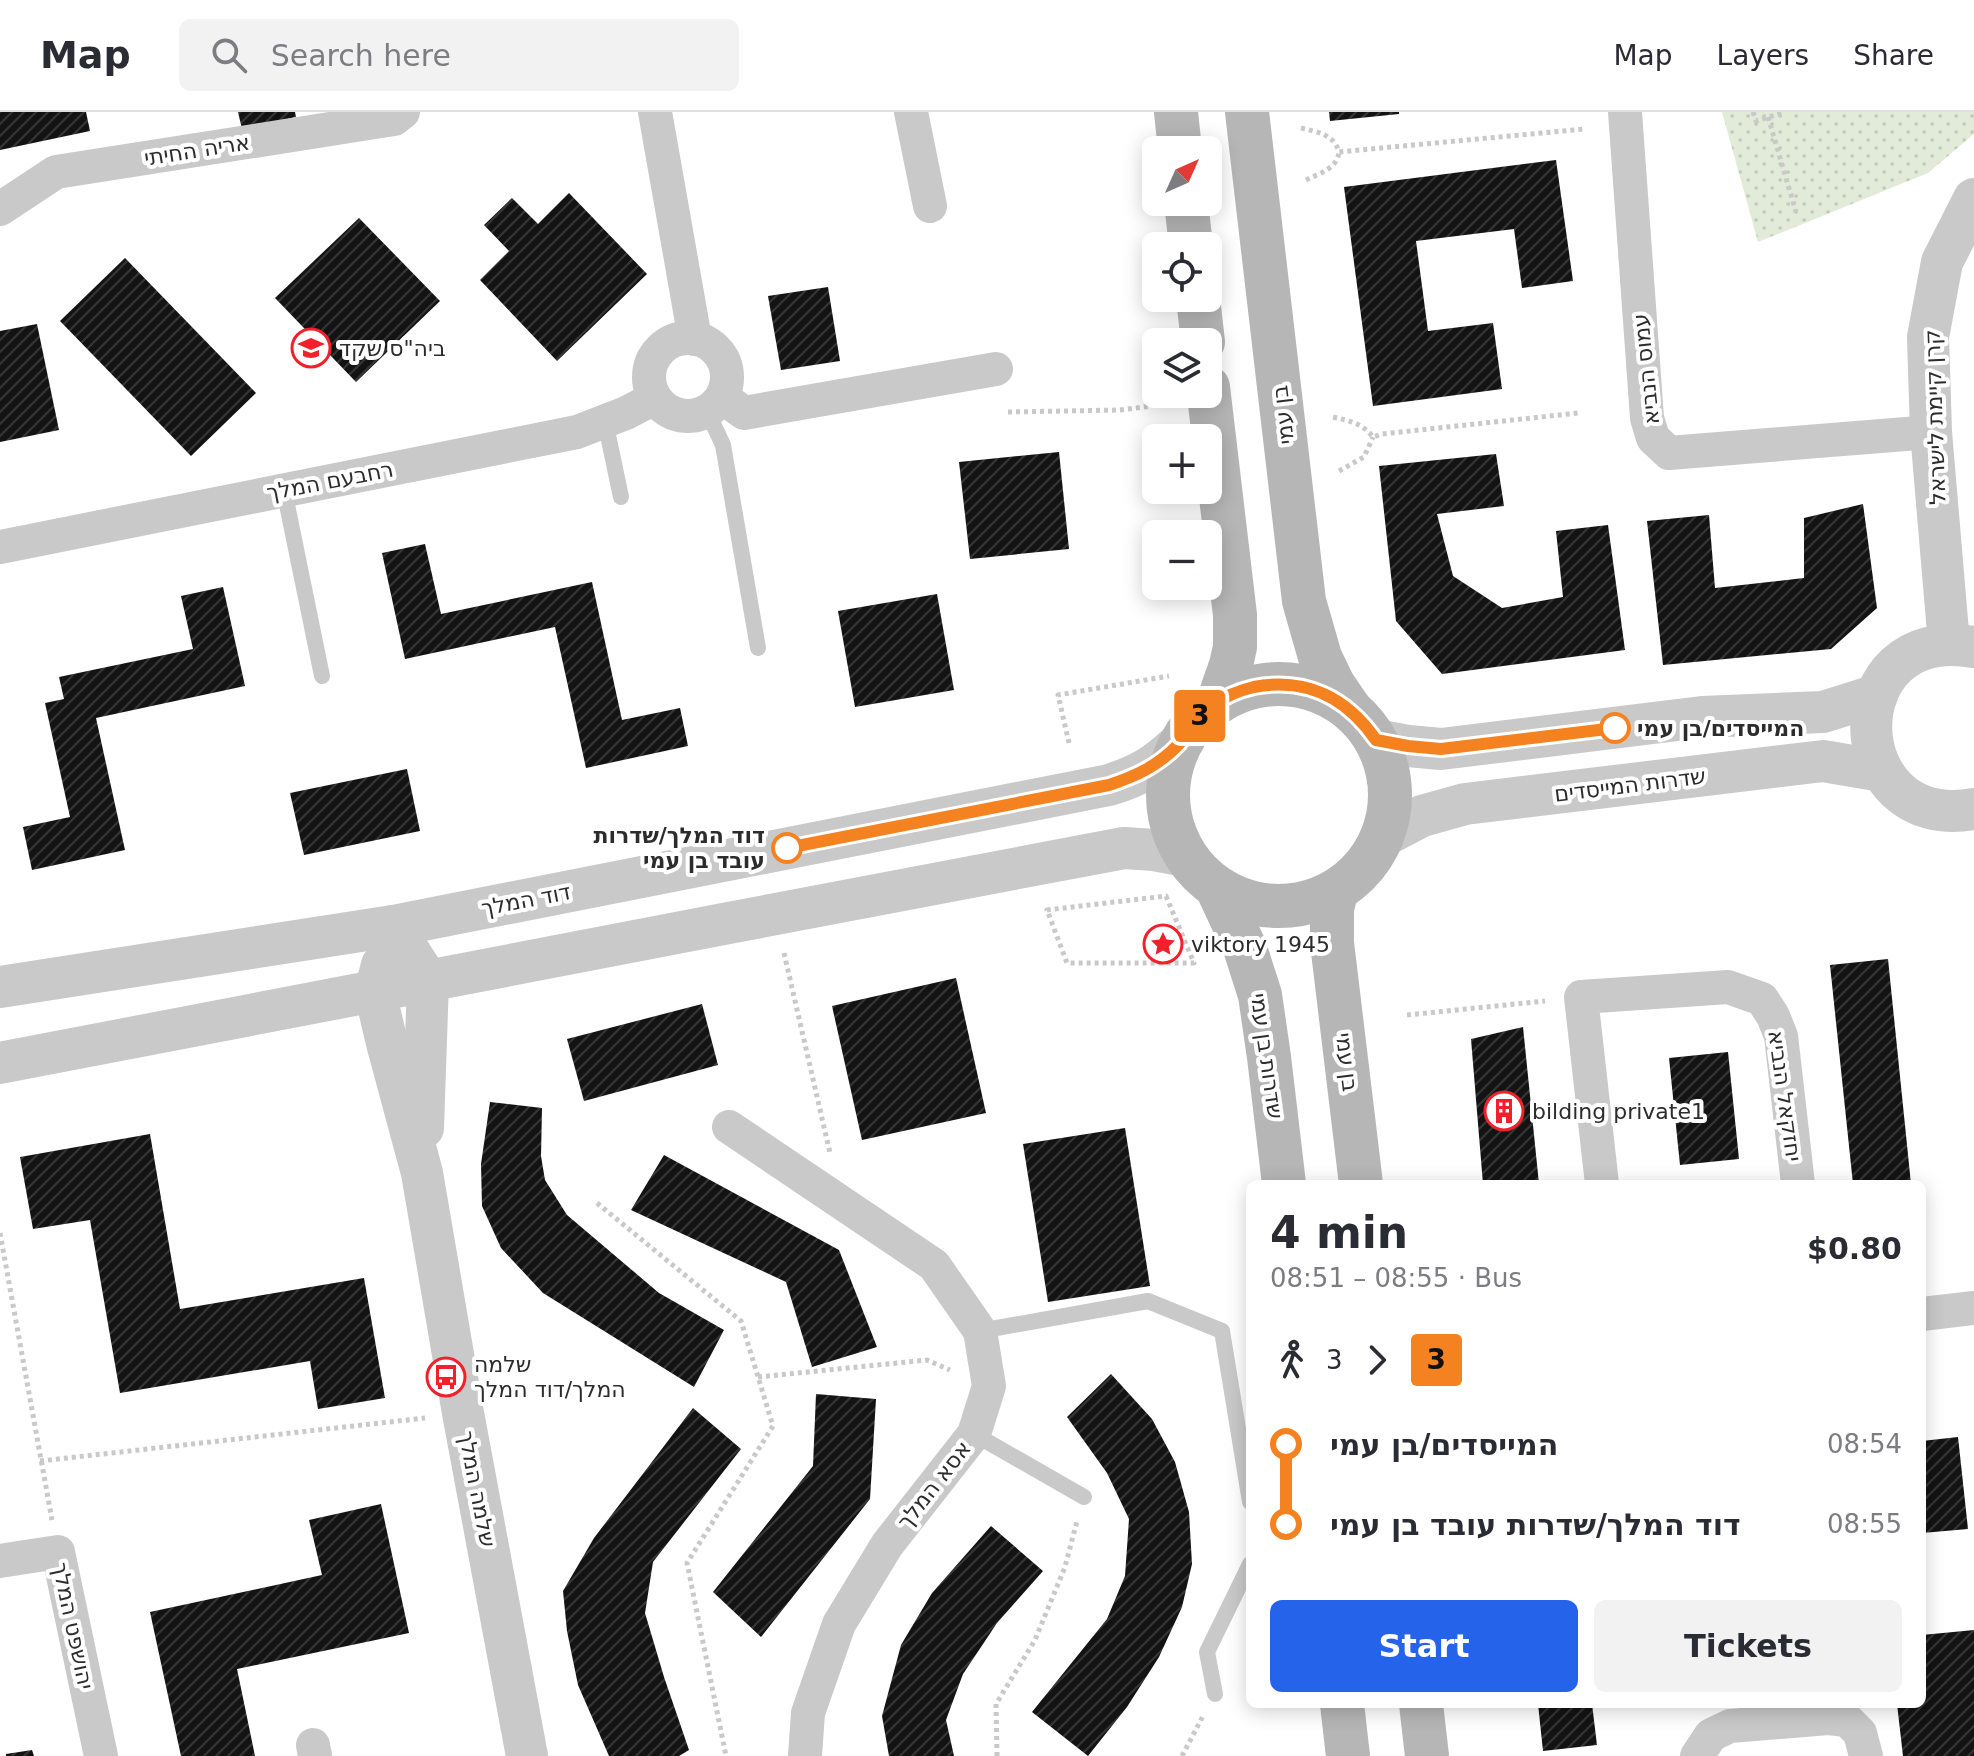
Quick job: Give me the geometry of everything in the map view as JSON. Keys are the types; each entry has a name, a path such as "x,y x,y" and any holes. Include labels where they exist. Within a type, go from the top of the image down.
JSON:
{"main road":[{"path":"1176,112 1179,136"},
{"name":"בן עמי","path":"1247,112 1304,601 1320,657 1333,684 1363,724"},
{"path":"1210,408 1235,615 1235,647 1218,702"},
{"path":"1271,684 1299,685 1326,694 1363,724 1386,763 1391,787 1390,812 1384,836 1372,858 1356,877 1336,892 1313,902 1288,907 1263,906 1239,899 1217,888 1200,874 1186,856 1173,830 1167,801 1169,771 1180,743 1196,720 1218,702 1243,689 1271,684"},
{"name":"שדרות בן עמי","path":"1217,888 1245,948 1260,995 1283,1180"},
{"name":"בן עמי","path":"1336,892 1332,909 1332,943 1361,1180"},
{"path":"1342,1708 1348,1756"},
{"path":"1421,1708 1427,1756"}],"street":[{"name":"אריה החיתי","path":"0,209 56,172 394,119 403,112"},
{"path":"655,112 695,339"},
{"path":"911,112 930,206"},
{"name":"עמוס הנביא","path":"1625,112 1647,418 1653,438 1669,453 1931,432"},
{"name":"קרן קיימת לישראל","path":"1961,645 1931,432 1928,337 1942,262 1974,199"},
{"path":"695,339 716,350 727,373 726,385 715,404 697,415 686,417 667,411 655,398 649,384 649,374 657,354 673,341 695,339"},
{"path":"715,404 744,413 996,369"},
{"name":"רחבעם המלך","path":"0,547 577,432 655,398"},
{"path":"1961,645 1926,648 1893,669 1880,687 1870,726 1873,749 1882,771 1899,791 1920,804 1973,815"},
{"path":"1363,724 1408,746 1441,749 1702,717 1823,712 1877,695"},
{"name":"דוד המלך","path":"0,987 393,926 1109,785 1157,765 1180,743"},
{"name":"שדרות המייסדים","path":"1384,836 1422,816 1465,804 1823,761 1882,771"},
{"path":"0,1063 1124,848 1186,856"},
{"path":"393,926 428,981"},
{"name":"שלמה המלך","path":"393,926 375,992 422,1173 527,1756"},
{"name":"שלמה המלך","path":"422,1173 428,981"},
{"name":"יחזקאל הנביא","path":"1581,997 1728,987 1762,999 1781,1036 1798,1180"},
{"path":"1581,997 1602,1180"},
{"name":"אסא המלך","path":"729,1127 934,1265 980,1331 989,1386 974,1434 887,1545 839,1624 808,1713 805,1756"},
{"path":"1926,1314 1974,1308"},
{"name":"יהושפט המלך","path":"0,1561 58,1552 101,1756"},
{"path":"1697,1756 1711,1735 1730,1726 1828,1718 1847,1720 1860,1733 1866,1756"}],"lane":[{"path":"715,404 758,648"},
{"path":"605,421 621,497"},
{"path":"284,490 322,676"},
{"path":"980,1331 1148,1301 1222,1331 1246,1478"},
{"path":"974,1434 1084,1497"},
{"path":"1215,1694 1207,1652 1246,1572"}],"path":[{"path":"1753,112 1756,121 1785,112"},
{"path":"1768,117 1796,212"},
{"path":"1301,128 1331,138 1339,152 1334,166 1306,180"},
{"path":"1339,152 1584,129"},
{"path":"1008,412 1142,407"},
{"path":"1339,471 1364,457 1373,437 1382,434 1578,413"},
{"path":"1333,417 1358,423 1373,437"},
{"path":"1069,743 1058,695 1169,676"},
{"path":"1166,896 1194,963 1067,963 1047,910 1166,896"},
{"path":"775,913 842,1204"},
{"path":"1407,1015 1581,997"},
{"path":"597,1203 741,1321 773,1426 687,1563 726,1756"},
{"path":"0,1233 58,1552"},
{"path":"758,1377 927,1360 989,1386"},
{"path":"40,1461 463,1413"},
{"path":"997,1756 996,1704 1035,1640 1065,1567 1084,1497"},
{"path":"1182,1756 1215,1694"}],"green space":[{"path":"1722,112 1974,112 1974,134 1928,173 1758,242"}],"building":[{"path":"0,112 86,112 90,131 0,150"},
{"path":"238,112 295,112 296,117 242,129"},
{"path":"1329,112 1399,112 1399,114 1330,121"},
{"path":"1556,160 1573,281 1522,288 1514,229 1416,241 1428,331 1493,323 1502,389 1373,406 1344,187"},
{"path":"569,193 647,274 557,361 480,280 509,251 484,225 512,198 538,224"},
{"path":"359,218 440,301 356,382 275,298"},
{"path":"125,258 256,393 191,456 60,321"},
{"path":"828,287 840,361 781,370 768,296"},
{"path":"37,324 59,430 0,442 0,331"},
{"path":"1059,452 1069,549 970,559 959,462"},
{"path":"1496,454 1504,506 1437,514 1453,576 1502,608 1563,597 1556,531 1608,525 1625,650 1442,674 1396,621 1379,466"},
{"path":"1863,504 1877,608 1831,649 1663,665 1647,521 1709,515 1715,588 1804,578 1804,518"},
{"path":"425,544 441,614 592,582 622,720 680,708 688,746 586,768 555,627 405,659 382,553"},
{"path":"223,587 245,686 96,718 125,850 32,870 23,827 70,817 45,703 64,699 59,677 193,649 181,596"},
{"path":"937,594 954,690 855,707 838,611"},
{"path":"407,769 420,831 304,855 290,793"},
{"path":"1888,959 1911,1180 1853,1180 1830,965"},
{"path":"956,978 986,1113 862,1140 832,1006"},
{"path":"702,1004 718,1065 584,1101 567,1039"},
{"name":"bilding private1","path":"1523,1027 1539,1180 1483,1180 1471,1039"},
{"path":"1728,1052 1739,1159 1680,1165 1669,1058"},
{"path":"490,1102 542,1108 541,1156 545,1180 567,1215 659,1293 724,1330 694,1387 543,1293 501,1248 482,1206 481,1164"},
{"path":"1125,1128 1150,1286 1048,1302 1023,1144"},
{"path":"150,1134 180,1309 364,1278 385,1398 318,1409 310,1361 120,1393 90,1220 33,1229 20,1157"},
{"path":"664,1155 839,1250 877,1347 812,1367 786,1282 631,1210"},
{"path":"1111,1374 1152,1419 1175,1462 1189,1512 1192,1564 1182,1607 1159,1657 1127,1707 1088,1756 1032,1712 1107,1619 1125,1576 1129,1519 1107,1473 1067,1417"},
{"path":"816,1394 876,1399 870,1499 761,1637 713,1592 813,1466"},
{"path":"693,1408 741,1449 653,1562 645,1613 689,1750 679,1756 609,1756 578,1685 563,1591 594,1538"},
{"path":"1958,1437 1968,1529 1926,1533 1926,1441"},
{"path":"381,1504 409,1633 237,1669 255,1756 181,1756 150,1612 322,1575 309,1520"},
{"path":"991,1526 1043,1571 997,1623 963,1674 946,1720 954,1756 889,1756 882,1716 901,1645 932,1593"},
{"path":"1974,1630 1974,1756 1903,1756 1897,1708 1926,1708 1926,1635"},
{"path":"1538,1708 1592,1708 1597,1745 1543,1751"},
{"path":"32,1750 34,1756 6,1756 6,1754"}],"bus line":[{"name":"3","path":"787,848 1132,778 1157,765 1180,743 1196,720 1218,702 1243,689 1271,684 1299,685 1326,694 1350,709 1365,723 1376,740 1408,746 1441,749 1615,728"}],"place":[{"name":"ביה\"ס שקד","path":"311,348"},
{"name":"המייסדים/בן עמי","path":"1615,728"},
{"name":"דוד המלך/שדרות עובד בן עמי","path":"787,848"},
{"name":"viktory 1945","path":"1163,944"},
{"name":"bilding private1","path":"1504,1111"},
{"name":"שלמה המלך/דוד המלך","path":"446,1377"}]}
